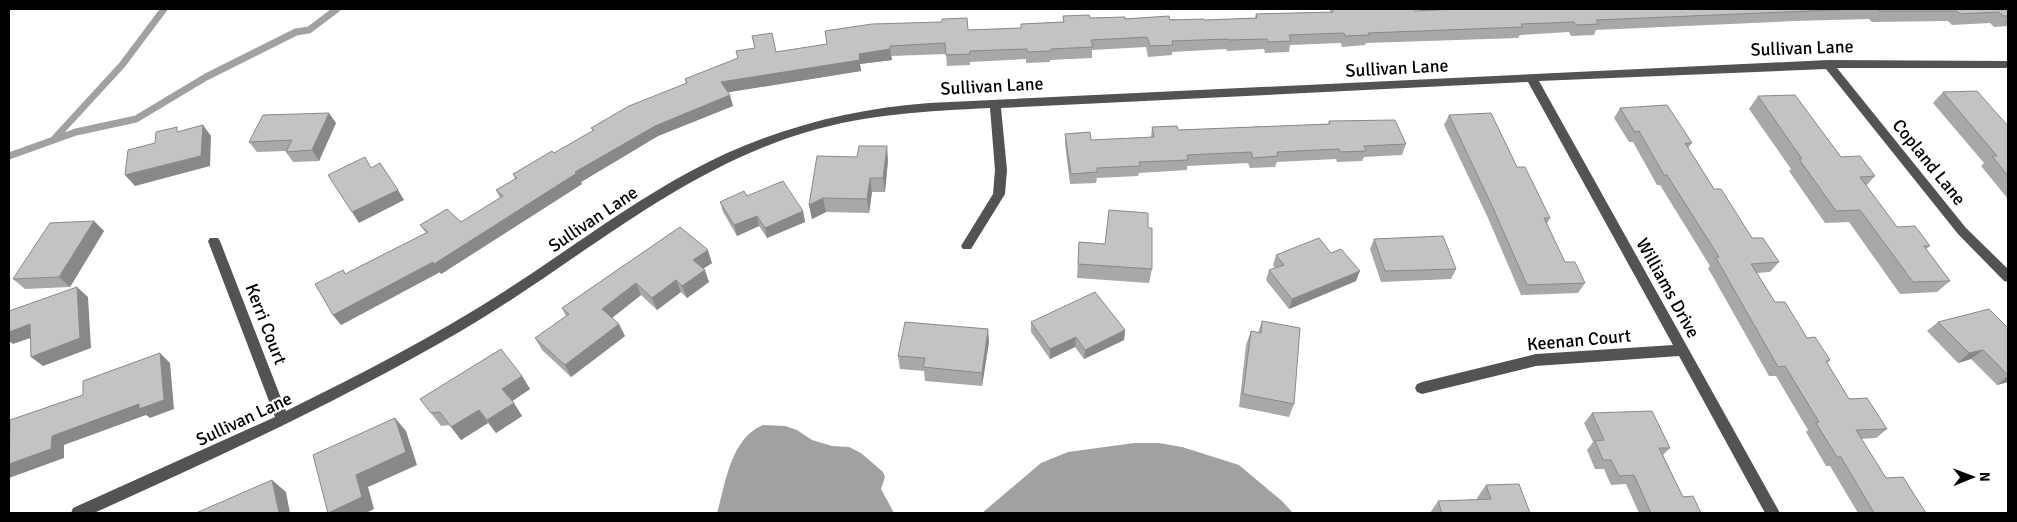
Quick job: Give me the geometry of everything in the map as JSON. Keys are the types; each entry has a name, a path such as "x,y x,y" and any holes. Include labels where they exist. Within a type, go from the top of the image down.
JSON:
{"street":[{"name":"Sullivan Lane","path":"78,513 242,441 340,392 470,320 698,171 775,138 831,121 886,111 995,104 1828,64 2008,64"},
{"name":"Copland Lane","path":"1828,64 1962,231 2008,277"},
{"name":"Williams Drive","path":"1532,79 1773,513"},
{"path":"967,246 999,194 1001,170 995,104"},
{"name":"Kerri Court","path":"214,241 283,420"},
{"name":"Keenan Court","path":"1422,388 1536,360 1682,350"}],"shaded area":[{"path":"763,425 785,426 797,430 812,440 832,446 849,447 861,453 883,472 885,477 881,489 894,513 717,513 736,451 743,440"},
{"path":"1134,443 1159,443 1182,447 1239,465 1282,501 1293,513 982,513 1041,463 1068,452"}],"building":[{"path":"1331,9 1414,9 1415,11 1456,9 1856,9 1596,20 1599,24 1576,25 1574,22 1521,24 1523,27 1368,33 1369,35 1345,36 1344,33 1289,35 1291,41 1268,42 1267,39 1228,39 1172,41 1173,45 1150,46 1147,37 1091,40 1093,47 1027,52 1027,49 970,51 970,54 946,55 945,43 890,46 890,49 859,54 860,60 721,82 730,95 655,126 575,172 577,173 434,264 433,262 333,315 315,284 343,270 345,274 428,232 420,225 447,209 461,222 503,196 496,190 517,178 513,174 552,151 554,153 594,130 591,128 629,106 687,83 685,79 738,58 736,51 755,48 752,36 772,33 776,52 827,44 825,31 872,24 942,22 942,19 967,18 968,30 1021,28 1021,24 1064,22 1063,16 1089,15 1090,18 1125,17 1125,19 1169,16 1170,20 1205,20 1257,18 1256,14 1333,12"},
{"path":"1877,9 2008,9 2008,16 2003,16 1999,12 1960,14 1957,11 1880,11"},
{"path":"1977,91 2008,126 2008,176 1992,156 1997,156 1943,92"},
{"path":"1795,95 1841,157 1860,156 1875,176 1860,177 1897,227 1915,226 1930,246 1924,246 1950,281 1913,282 1860,210 1836,211 1758,96"},
{"path":"1667,105 1692,143 1685,143 1714,189 1721,189 1752,238 1763,238 1779,262 1751,264 1775,302 1785,302 1807,338 1815,337 1830,360 1826,361 1849,399 1867,398 1887,429 1856,430 1886,478 1903,477 1926,513 1874,513 1841,457 1837,457 1816,423 1819,422 1785,366 1778,367 1716,258 1719,257 1667,175 1664,175 1639,131 1635,132 1620,108"},
{"path":"329,113 312,150 286,152 292,140 249,142 263,115"},
{"path":"1491,113 1517,167 1525,167 1550,218 1544,218 1565,262 1575,262 1585,283 1527,285 1449,115"},
{"path":"1395,120 1406,144 1364,146 1366,151 1340,152 1339,149 1277,152 1278,156 1253,158 1251,152 1187,155 1188,160 1139,162 1140,166 1097,168 1097,172 1071,174 1065,134 1090,132 1091,140 1154,137 1152,127 1177,126 1178,130 1330,124 1329,121"},
{"path":"203,125 201,156 125,175 128,150 155,143 156,132 177,127 177,132"},
{"path":"859,146 887,146 883,178 870,178 867,199 823,198 809,205 817,156 857,157"},
{"path":"365,157 371,168 380,163 398,190 352,212 328,175"},
{"path":"783,181 803,211 765,228 757,216 734,225 720,202 744,191 747,196"},
{"path":"1109,210 1148,213 1148,228 1152,228 1152,269 1078,264 1079,242 1105,244"},
{"path":"94,221 59,277 13,279 50,223"},
{"path":"680,227 708,250 693,260 705,270 682,286 676,280 652,298 636,283 602,309 619,324 565,365 535,338 569,314 562,308"},
{"path":"1443,236 1456,269 1385,271 1374,239"},
{"path":"1319,238 1331,253 1341,249 1360,271 1292,299 1269,270 1284,265 1276,255"},
{"path":"77,287 80,338 31,357 30,324 9,332 9,311"},
{"path":"1095,292 1125,330 1085,350 1076,337 1050,349 1031,322"},
{"path":"1989,309 2008,328 2008,375 1983,350 1969,353 1938,322"},
{"path":"1262,321 1300,328 1294,404 1243,394 1251,331 1261,333"},
{"path":"905,322 988,329 982,373 923,367 925,358 898,356"},
{"path":"501,349 522,376 502,389 514,403 487,420 479,410 451,427 440,412 431,413 420,399"},
{"path":"160,353 164,400 139,409 139,404 52,436 51,449 9,464 10,420 83,395 83,381"},
{"path":"1652,411 1670,448 1659,448 1683,497 1693,496 1701,513 1651,513 1634,475 1619,476 1611,460 1603,460 1595,441 1604,440 1592,413"},
{"path":"395,418 406,452 356,475 362,497 328,513 313,455"},
{"path":"272,480 279,513 196,513"},
{"path":"1519,484 1530,513 1442,513 1438,501 1491,499 1486,485"}],"waterway":[{"path":"54,139 122,65 164,9"},
{"path":"9,156 76,132 136,119 206,77 296,32 309,30 337,9"}]}
